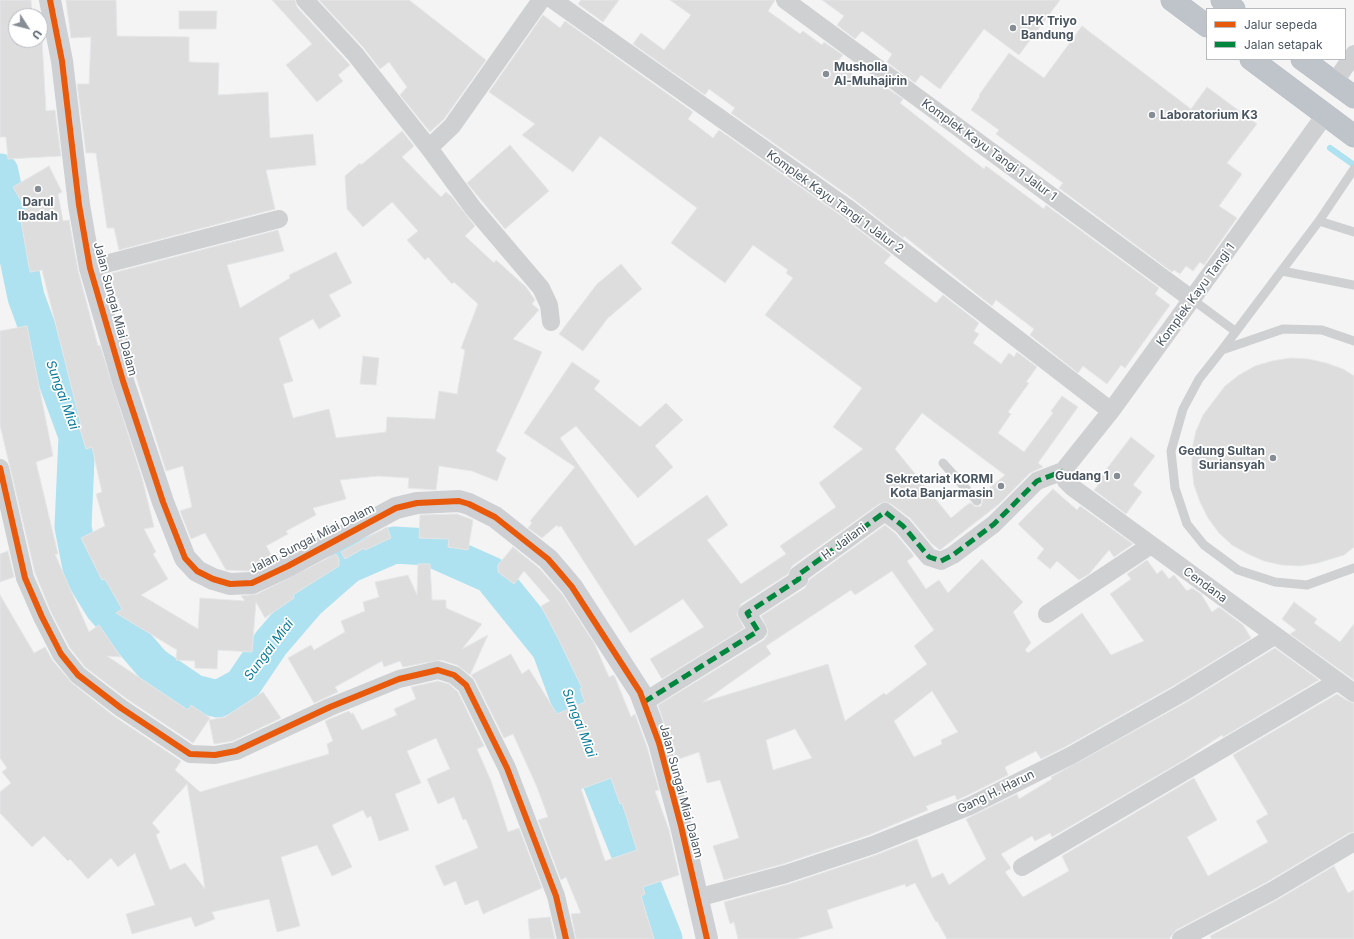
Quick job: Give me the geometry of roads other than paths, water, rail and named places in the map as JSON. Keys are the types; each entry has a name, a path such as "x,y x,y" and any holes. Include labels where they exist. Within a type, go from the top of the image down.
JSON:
{"highway":[{"path":"1172,0 1206,25"},
{"path":"1222,0 1234,8"},
{"path":"1251,60 1354,136"},
{"path":"1303,60 1354,97"}],"street":[{"name":"Jalan Sungai Miai Dalam","path":"50,0 62,61 79,205 90,268 123,381 163,502 185,558 197,571 213,579 230,584 252,583 288,566 396,508 417,503 447,500 469,504 495,518 548,560 572,587 636,686 644,702 659,743 681,826 707,939"},
{"path":"305,0 355,54 429,148 473,208 541,288 548,305 551,322"},
{"path":"429,148 452,126 541,0"},
{"name":"Komplek Kayu Tangi 1 Jalur 2","path":"553,0 846,207 1111,411"},
{"name":"Komplek Kayu Tangi 1 Jalur 1","path":"785,0 1193,300"},
{"path":"1237,8 1245,0"},
{"path":"1334,83 1354,54"},
{"name":"Komplek Kayu Tangi 1","path":"1063,471 1111,411 1326,115"},
{"path":"90,268 279,219"},
{"path":"0,468 25,578 42,617 61,654 78,675 121,708 190,754 216,755 236,751 330,707 399,679 438,670 454,675 466,685 507,768 556,896 566,939"},
{"name":"H. Jailani","path":"644,702 758,632 747,613 799,579 798,575 885,512 903,526 929,557 938,561 953,555 990,519 1037,481 1063,471"},
{"name":"Cendana","path":"1063,471 1066,481 1072,487 1354,693"},
{"path":"1047,614 1151,545"},
{"name":"Gang H. Harun","path":"697,898 786,874 872,845 970,806 1091,744 1180,694 1274,636"},
{"path":"1022,867 1338,682"},
{"path":"1181,939 1272,892 1354,842"}],"lane":[{"path":"1354,170 1282,271 1199,379 1182,409 1171,451 1175,488 1187,524 1204,545 1238,570 1275,582 1307,584 1354,568"},
{"path":"1319,221 1354,232"},
{"path":"1282,271 1354,286"},
{"path":"1193,300 1235,331"},
{"path":"1222,350 1283,329 1322,330 1354,341"},
{"path":"943,463 977,501"}],"waterway":[{"path":"1330,148 1354,165"},
{"name":"Sungai Miai","path":"0,172 26,297 77,436 73,527 82,573 103,607 153,665 194,693 218,699 242,686 271,643 308,600 348,565 394,545 428,547 491,575 550,648 583,737 664,939"}],"place":[{"name":"LPK Triyo Bandung","path":"1013,28"},
{"name":"Musholla Al-Muhajirin","path":"826,74"},
{"name":"Laboratorium K3","path":"1152,115"},
{"name":"Darul Ibadah","path":"38,189"},
{"name":"Gedung Sultan Suriansyah","path":"1273,458"},
{"name":"Gudang 1","path":"1117,476"},
{"name":"Sekretariat KORMI Kota Banjarmasin","path":"1001,486"}]}
